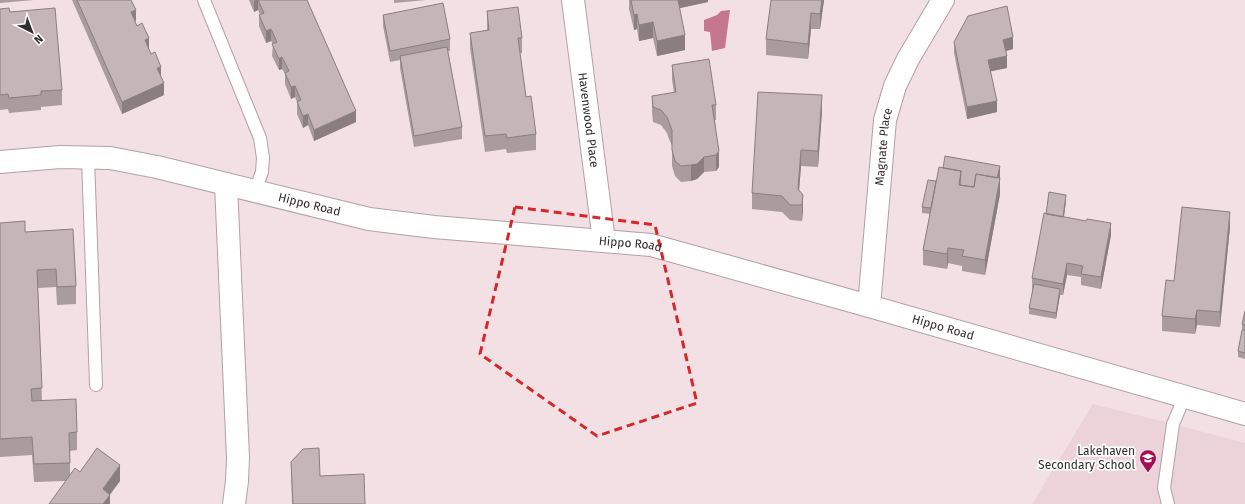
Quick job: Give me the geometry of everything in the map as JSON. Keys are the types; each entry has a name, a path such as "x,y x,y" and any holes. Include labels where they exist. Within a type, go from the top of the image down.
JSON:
{"street":[{"name":"Havenwood Place","path":"573,0 604,241"},
{"name":"Magnate Place","path":"869,306 885,120 895,86 908,59 943,0"},
{"name":"Hippo Road","path":"0,162 60,157 110,158 157,167 369,219 434,227 650,245 1245,414"},
{"path":"226,184 238,458 234,504"}],"lane":[{"path":"204,0 260,138 263,158 262,172 255,191"},
{"path":"88,158 96,385"},
{"path":"1168,504 1164,488 1173,424 1185,396"}],"highlighted area":[{"path":"515,207 655,225 697,403 597,436 480,354"}],"shaded area":[{"path":"730,10 725,48 712,51 710,32 704,31 704,20 717,15 721,11"},
{"name":"Lakehaven Secondary School","path":"1093,404 1245,443 1245,504 1032,504"}],"building":[{"path":"77,0 131,0 136,10 131,12 137,26 142,23 149,38 145,40 151,54 155,52 161,67 157,68 164,83 122,102"},
{"path":"258,0 307,0 356,111 314,130 308,114 303,116 297,102 301,100 295,86 291,87 285,73 289,71 282,57 279,59 272,44 277,42 271,29 266,31 259,15 264,13"},
{"path":"631,0 678,0 685,35 657,41 653,22 639,25 637,14 634,15"},
{"path":"771,0 822,0 820,14 811,13 808,44 766,39"},
{"path":"443,3 450,39 390,51 383,15"},
{"path":"1007,6 1013,37 1003,40 1007,56 988,60 997,101 967,107 954,42 968,16"},
{"path":"518,7 522,38 518,38 526,97 531,96 536,134 507,138 506,134 485,136 470,33 489,30 487,11"},
{"path":"9,8 10,12 55,8 62,90 41,91 41,95 9,98 8,94 0,95 0,9"},
{"path":"447,47 462,127 414,136 400,56"},
{"path":"709,59 716,105 712,105 719,151 716,155 704,157 697,164 681,166 675,161 672,150 672,130 667,117 661,110 653,107 652,96 676,92 672,65"},
{"path":"758,92 822,95 818,151 801,150 798,189 803,195 802,205 790,205 782,196 752,193"},
{"path":"945,156 1000,166 997,178 976,174 974,187 960,185 961,171 943,168"},
{"path":"939,167 961,171 959,185 974,187 976,174 1000,178 985,260 962,256 964,250 948,248 947,254 923,250"},
{"path":"928,180 936,181 931,208 922,207"},
{"path":"1049,192 1066,195 1063,217 1046,214"},
{"path":"1182,207 1230,212 1220,312 1197,310 1195,319 1162,316 1166,280 1174,281"},
{"path":"1044,213 1086,221 1087,219 1111,223 1101,277 1081,274 1083,266 1067,263 1063,284 1032,278"},
{"path":"25,221 25,232 73,229 76,286 57,287 56,269 37,270 42,388 31,389 32,401 76,399 77,432 69,433 70,463 34,464 32,437 0,439 0,223"},
{"path":"1034,284 1060,289 1056,313 1029,308"},
{"path":"1245,311 1245,325 1242,324"},
{"path":"1242,330 1245,330 1245,353 1238,351"},
{"path":"97,448 120,465 103,489 110,495 103,504 49,504 75,468 80,472"},
{"path":"319,448 320,476 364,474 365,504 293,504 291,462 303,449"}],"place":[{"name":"Lakehaven Secondary School","path":"1148,473"}]}
